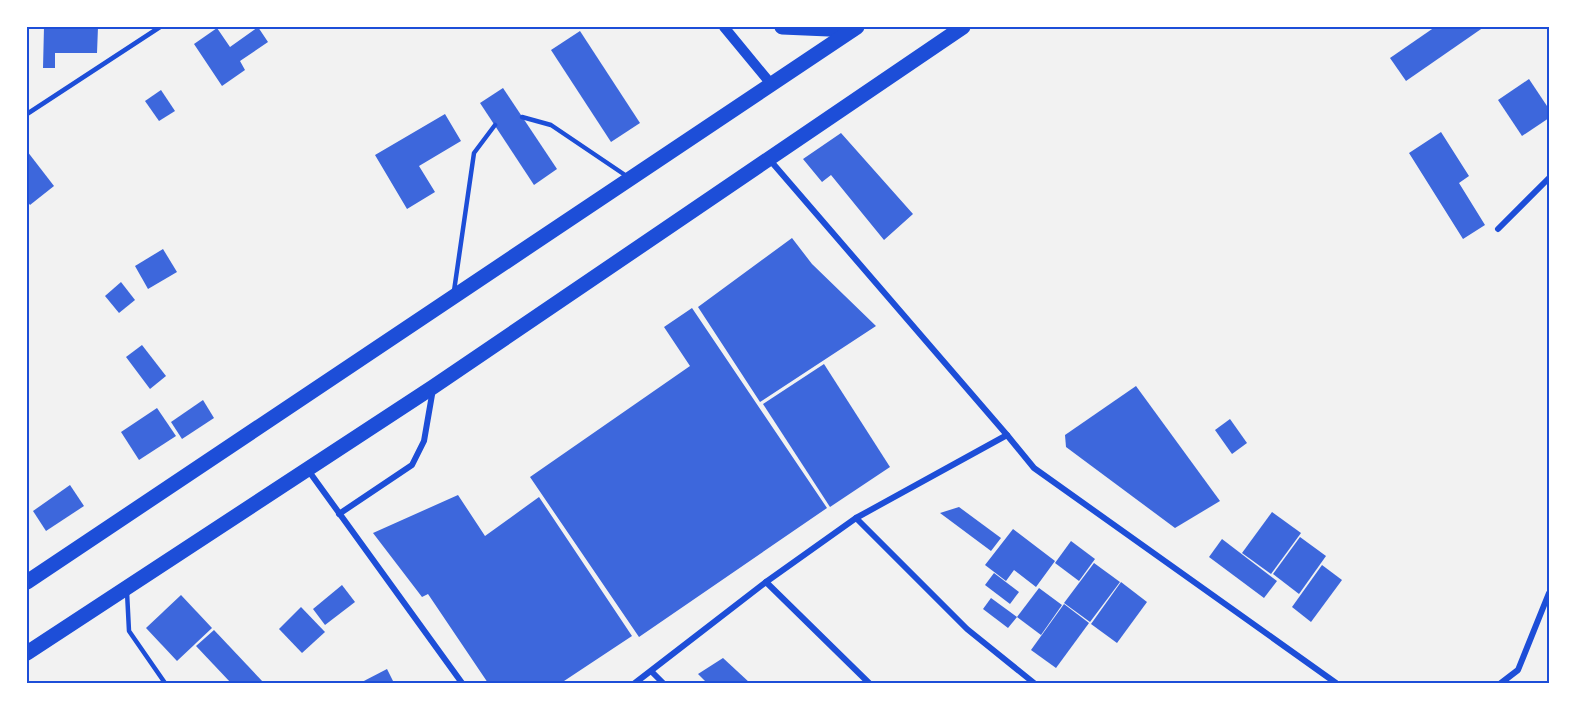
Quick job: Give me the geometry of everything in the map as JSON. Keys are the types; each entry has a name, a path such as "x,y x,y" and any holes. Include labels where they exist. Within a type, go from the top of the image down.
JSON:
{"main road":[{"path":"782,27 854,29"},
{"path":"27,653 433,387 963,27"},
{"path":"27,582 854,29"}],"street":[{"path":"724,27 771,84"},
{"path":"769,159 1034,468 1336,683"},
{"path":"1498,229 1549,178"},
{"path":"339,514 412,465 424,441 433,387"},
{"path":"635,683 766,582 856,518 1006,435"},
{"path":"308,470 462,683"},
{"path":"856,518 967,628 1034,683"},
{"path":"766,582 869,683"},
{"path":"1502,683 1518,670 1549,593"},
{"path":"652,672 663,683"}],"lane":[{"path":"27,114 160,27"},
{"path":"522,117 551,125 630,178"},
{"path":"453,297 474,153 495,125"},
{"path":"127,586 129,631 134,642 164,683"}],"building":[{"path":"44,27 98,27 97,53 55,53 55,68 43,68"},
{"path":"258,27 268,42 240,61 245,70 222,86 194,44 217,28 230,47"},
{"path":"1435,27 1484,27 1406,81 1390,58"},
{"path":"580,31 640,123 611,142 551,50"},
{"path":"1529,79 1549,109 1549,118 1522,136 1498,100"},
{"path":"503,88 557,169 534,185 480,103"},
{"path":"161,90 175,111 159,121 145,101"},
{"path":"445,114 461,141 419,166 435,192 407,209 375,155"},
{"path":"1441,132 1469,176 1459,183 1485,225 1463,239 1409,153"},
{"path":"841,133 913,214 884,240 831,175 822,182 803,159"},
{"path":"27,151 54,186 30,205 27,201"},
{"path":"792,238 812,264 876,326 760,402 698,307"},
{"path":"163,249 177,272 148,289 135,266"},
{"path":"121,282 135,300 119,313 105,296"},
{"path":"692,308 827,508 639,637 530,477 690,366 664,327"},
{"path":"142,345 166,376 150,389 126,357"},
{"path":"824,364 890,467 830,507 763,404"},
{"path":"1136,386 1220,501 1175,528 1066,447 1065,435"},
{"path":"203,400 214,418 182,439 171,422"},
{"path":"157,408 176,436 139,460 121,432"},
{"path":"1230,419 1247,443 1232,454 1215,430"},
{"path":"70,485 84,506 46,531 33,511"},
{"path":"458,495 485,536 539,497 632,636 561,683 488,683 428,594 422,597 373,533"},
{"path":"959,507 1001,538 991,551 940,513"},
{"path":"1272,512 1301,533 1271,574 1242,553"},
{"path":"1013,529 1055,561 1036,587 1014,570 1006,581 985,565"},
{"path":"1300,537 1326,556 1299,594 1273,574"},
{"path":"1222,539 1277,581 1264,598 1209,557"},
{"path":"1071,541 1095,559 1079,581 1055,563"},
{"path":"1094,563 1120,582 1090,622 1064,603"},
{"path":"1322,565 1342,580 1311,622 1292,607"},
{"path":"994,573 1019,592 1010,604 985,585"},
{"path":"1121,582 1147,602 1117,643 1091,624"},
{"path":"342,585 355,602 325,625 313,609"},
{"path":"1039,588 1062,605 1041,635 1017,617"},
{"path":"181,595 212,628 177,661 146,628"},
{"path":"991,598 1017,617 1008,628 983,609"},
{"path":"1064,604 1089,623 1056,668 1031,650"},
{"path":"301,607 325,632 302,653 279,629"},
{"path":"214,630 264,683 231,683 196,646"},
{"path":"723,658 750,683 707,683 698,674"},
{"path":"387,669 394,683 360,683"}]}
